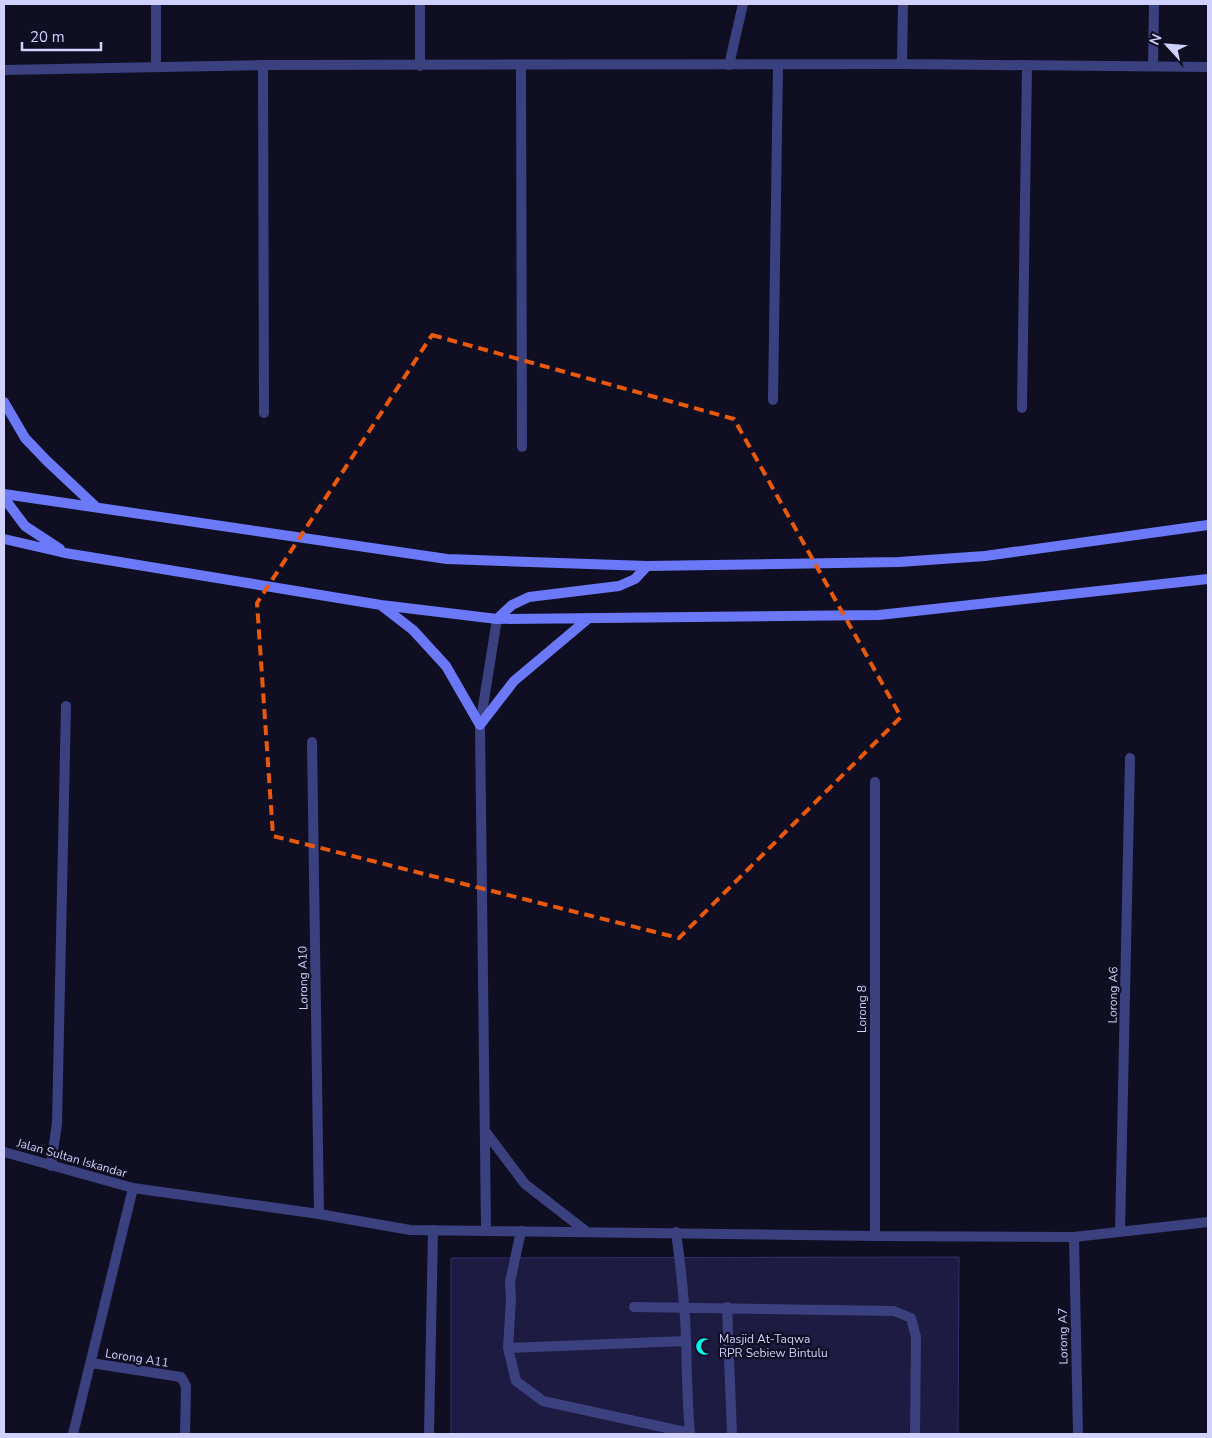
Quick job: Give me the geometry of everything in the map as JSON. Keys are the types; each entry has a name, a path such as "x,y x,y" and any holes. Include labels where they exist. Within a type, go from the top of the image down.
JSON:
{"street":[{"path":"156,4 156,66"},
{"path":"420,4 420,66"},
{"path":"729,65 743,4"},
{"path":"902,64 903,4"},
{"path":"1153,66 1154,4"},
{"path":"4,70 263,65 902,64 1208,66"},
{"path":"263,65 264,413"},
{"path":"773,400 778,65"},
{"path":"521,66 522,447"},
{"path":"1022,408 1027,66"},
{"path":"4,402 25,438 46,461 96,507"},
{"path":"4,496 96,507 447,559 647,566 899,562 985,556 1208,524"},
{"path":"4,496 25,526 65,553"},
{"path":"4,539 65,553 381,605 497,620 879,615 1208,579"},
{"path":"486,1230 480,725 497,620 512,605 530,597 619,586 635,579 647,566"},
{"path":"381,605 413,630 446,666 480,725"},
{"path":"480,725 514,681 589,618"},
{"path":"51,1166 57,1123 66,706"},
{"name":"Lorong A10","path":"312,742 319,1214"},
{"name":"Lorong A6","path":"1120,1232 1130,758"},
{"name":"Lorong 8","path":"875,782 875,1236"},
{"path":"485,1131 525,1184 587,1232"},
{"name":"Jalan Sultan Iskandar","path":"4,1152 133,1188 319,1214 410,1230 875,1236 1074,1236 1208,1222"},
{"path":"73,1434 92,1363 133,1188"},
{"path":"429,1434 433,1230"},
{"path":"521,1231 510,1282 511,1299 508,1348 516,1382 543,1401 692,1433 687,1396 683,1278 676,1232"},
{"name":"Lorong A7","path":"1074,1236 1078,1434"},
{"path":"634,1307 894,1311 912,1318 916,1337 915,1434"},
{"path":"728,1307 732,1434"},
{"path":"508,1348 686,1341"},
{"name":"Lorong A11","path":"92,1363 180,1377 186,1386 185,1434"}],"highlighted area":[{"path":"432,335 734,419 901,717 679,938 273,836 257,603"}],"building":[{"name":"Masjid At-Taqwa RPR Sebiew Bintulu","path":"959,1257 958,1434 451,1434 451,1258"}],"place":[{"name":"Masjid At-Taqwa RPR Sebiew Bintulu","path":"705,1346"}]}
